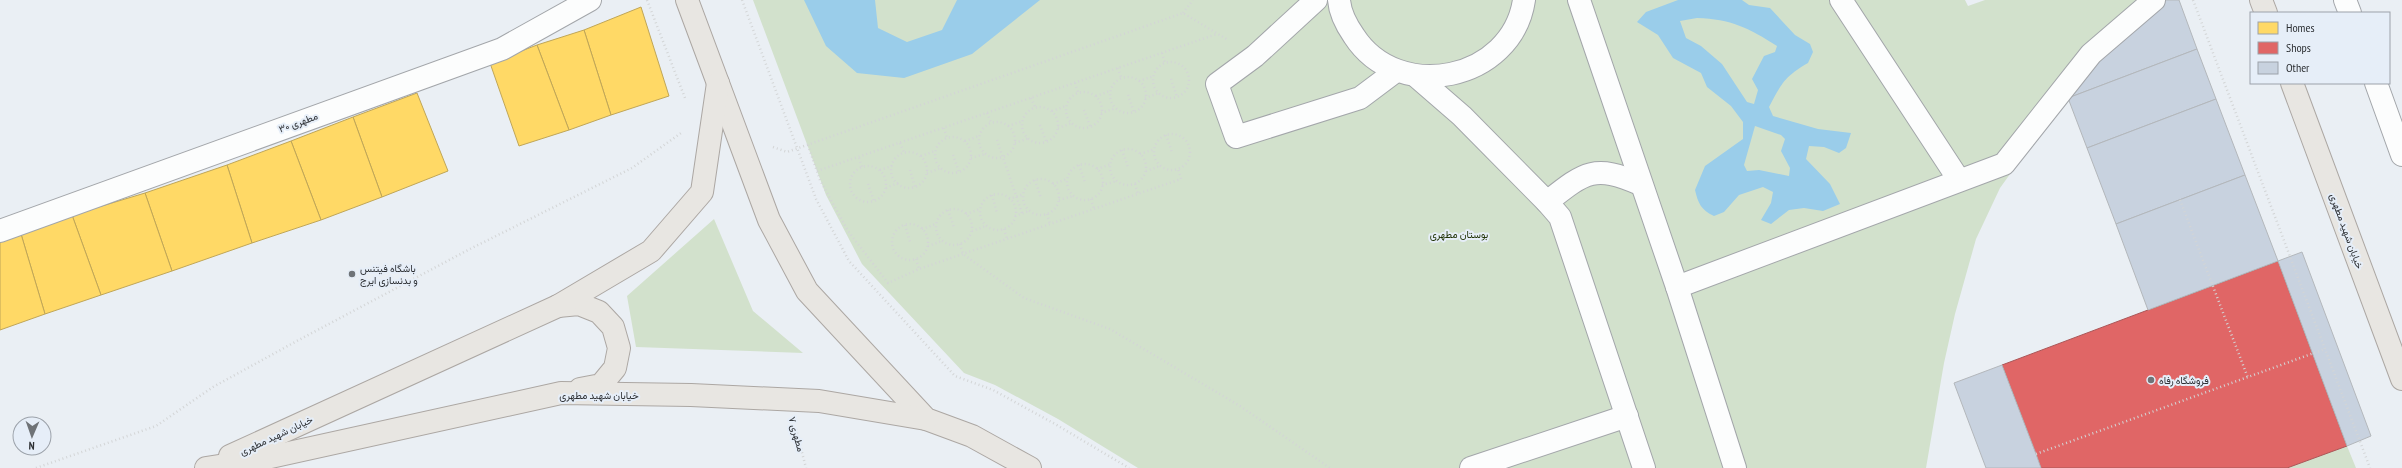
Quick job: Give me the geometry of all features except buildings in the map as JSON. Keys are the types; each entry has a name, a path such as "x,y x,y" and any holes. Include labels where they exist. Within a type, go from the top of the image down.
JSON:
{"main road":[{"name":"خیابان شهید مطهری","path":"687,0 769,220 807,291 926,419"},
{"path":"2261,0 2266,12"},
{"name":"خیابان شهید مطهری","path":"205,468 558,306 651,251 702,192 718,83"},
{"name":"خیابان شهید مطهری","path":"2292,84 2402,380"},
{"path":"558,306 579,304 599,312 613,327 619,348 615,368 602,385 561,394"},
{"name":"خیابان شهید مطهری","path":"205,468 258,464 561,394 691,395 819,401 926,419 972,436 1030,468"}],"street":[{"name":"مطهری ۳۰","path":"0,231 502,48 590,0"},
{"path":"1316,0 1254,56 1217,84 1236,137 1360,98 1396,71"},
{"path":"1339,0 1347,25 1359,44 1376,60 1396,71 1417,76 1440,77 1462,72 1483,63 1500,48 1514,30 1522,10 1524,0"},
{"path":"1579,0 1640,184 1677,287 1734,468"},
{"path":"1841,0 1959,180"},
{"path":"1677,287 2004,164 2091,54 2154,0"},
{"path":"2345,0 2350,12"},
{"path":"1417,76 1462,116 1560,217 1644,468"},
{"path":"2376,84 2402,155"},
{"path":"1547,202 1567,186 1592,172 1617,174 1640,184"},
{"path":"1471,468 1627,416"}],"path":[{"path":"36,468 156,426 214,387 294,342 468,250 632,168 683,132 689,115 684,97 646,0"},
{"path":"742,0 816,199 849,261 955,376 1000,394 1128,468"},
{"path":"738,135 787,152 1183,13 1193,0"},
{"path":"2193,0 2370,468"},
{"path":"1183,13 1254,56"},
{"path":"817,172 1218,34"},
{"path":"1162,53 1165,63"},
{"path":"1175,62 1183,66 1188,74 1189,83 1185,91 1177,97 1168,97 1159,93 1154,86 1154,76 1157,68 1165,63 1175,62"},
{"path":"1118,68 1122,78"},
{"path":"1139,81 1154,76"},
{"path":"1146,98 1145,89 1139,81 1131,77 1122,78 1114,83 1110,91 1111,100 1116,108 1124,112 1134,112 1141,106 1146,98 1159,93"},
{"path":"1171,79 1177,97"},
{"path":"1075,83 1078,92"},
{"path":"1096,96 1110,91"},
{"path":"1078,92 1087,92 1096,96 1101,104 1102,113 1098,122 1090,126 1081,127 1072,123 1067,115 1066,106 1070,98 1078,92"},
{"path":"1128,95 1134,112"},
{"path":"1031,98 1035,108"},
{"path":"1052,111 1066,106"},
{"path":"1044,107 1052,111 1057,118 1058,128 1054,137 1046,142 1037,142 1029,138 1023,130 1023,121 1026,113 1035,108 1044,107"},
{"path":"1102,113 1116,108"},
{"path":"1084,110 1090,126"},
{"path":"988,113 991,123"},
{"path":"689,115 712,126"},
{"path":"1008,126 1023,121"},
{"path":"971,158 985,154 993,157 1003,156 1010,152 1015,143 1014,134 1008,126 1000,122 991,123 983,128 979,136 980,145 985,154"},
{"path":"1058,128 1072,123"},
{"path":"1040,125 1046,142"},
{"path":"944,128 947,138"},
{"path":"1166,135 1172,152"},
{"path":"1166,135 1175,135 1184,139 1189,146 1190,156 1186,164 1178,169 1169,170 1160,166 1155,158 1154,149 1158,140 1166,135"},
{"path":"965,142 979,136"},
{"path":"921,156 935,151 940,143 947,138 956,137 965,142 970,149 971,158 967,166 959,172 950,172 941,168 936,160 935,151"},
{"path":"1015,143 1029,138"},
{"path":"997,140 1022,213"},
{"path":"900,143 904,153"},
{"path":"808,145 817,172 848,231 888,283 919,269 1181,179 1178,169"},
{"path":"1140,154 1154,149"},
{"path":"1122,150 1128,167"},
{"path":"1122,150 1132,150 1140,154 1146,161 1146,170 1142,179 1134,184 1125,185 1117,181 1111,173 1111,164 1115,156 1122,150"},
{"path":"913,152 921,156 926,164 927,173 923,182 915,187 906,187 898,184 892,175 892,166 896,158 904,153 913,152"},
{"path":"953,155 959,172"},
{"path":"859,158 862,167"},
{"path":"1088,164 1097,169 1102,176 1102,186 1099,194 1091,199 1082,200 1073,196 1068,188 1067,179 1071,171 1079,165 1088,164"},
{"path":"1097,169 1111,164"},
{"path":"1079,165 1085,182"},
{"path":"880,170 892,166"},
{"path":"1146,170 1160,166"},
{"path":"862,167 872,167 880,170 885,178 886,188 882,195 874,201 865,202 856,197 851,190 850,181 855,172 862,167"},
{"path":"927,173 941,168"},
{"path":"910,170 915,187"},
{"path":"1053,184 1067,179"},
{"path":"1036,180 1041,198"},
{"path":"1036,180 1044,180 1053,184 1058,191 1059,200 1055,209 1047,214 1038,215 1030,211 1024,203 1024,194 1027,186 1036,180"},
{"path":"1102,186 1117,181"},
{"path":"868,184 874,201"},
{"path":"886,188 898,184"},
{"path":"1134,184 1138,194"},
{"path":"1016,216 1014,206 1009,199 1001,194 992,195 984,201 980,209 980,218 986,226 994,230 1004,229 1011,224 1016,216 1030,211"},
{"path":"1009,199 1024,194"},
{"path":"992,195 997,212"},
{"path":"1059,200 1073,196"},
{"path":"1091,199 1094,209"},
{"path":"2180,200 2248,378"},
{"path":"966,214 980,209"},
{"path":"948,210 954,228"},
{"path":"948,210 958,210 966,214 971,221 972,231 968,239 960,244 950,245 942,241 937,233 936,224 940,216 948,210"},
{"path":"1047,214 1050,224"},
{"path":"922,229 936,224"},
{"path":"905,225 910,242"},
{"path":"905,225 914,225 922,229 927,237 928,246 924,254 916,259 907,260 899,256 894,248 893,239 896,231 905,225"},
{"path":"972,231 986,226"},
{"path":"1004,229 1007,239"},
{"path":"928,246 942,241"},
{"path":"960,244 963,254 1024,298 1110,329 1240,406 1330,468"},
{"path":"916,259 919,269"},
{"path":"2036,454 2325,349"},
{"name":"مطهری ۷","path":"788,400 806,468"}],"green space":[{"name":"بوستان مطهری","path":"753,0 1965,0 1968,6 1985,0 2166,0 2131,29 2067,95 2000,188 1976,239 1955,314 1944,363 1926,468 1138,468 1058,419 995,385 964,373 862,264 826,195"},
{"path":"714,219 753,311 803,353 636,347 627,296"},
{"path":"2347,446 2356,468 2287,468"}],"water":[{"path":"804,0 875,0 878,28 907,42 942,30 957,0 1040,0 972,54 904,78 857,73 826,46"},
{"path":"1678,0 1742,0 1749,5 1770,8 1795,35 1810,44 1813,52 1808,63 1784,81 1769,107 1773,116 1818,129 1851,133 1846,148 1839,153 1824,147 1809,146 1806,159 1830,184 1840,204 1823,211 1804,208 1789,210 1771,224 1761,220 1771,203 1773,192 1763,187 1739,195 1724,212 1714,216 1703,209 1697,199 1695,190 1705,166 1743,139 1743,122 1731,106 1707,87 1701,73 1673,58 1658,35 1637,22 1646,12","holes":["1697,18 1720,20 1748,29 1777,46 1775,52 1764,56 1752,79 1758,90 1754,104 1747,102 1722,64 1701,46 1686,38 1680,21","1755,126 1781,135 1785,139 1781,151 1790,168 1789,176 1759,170 1747,171 1744,165"]}],"place":[{"name":"باشگاه فیتنس و بدنسازی ایرج","path":"352,274"},
{"name":"فروشگاه رفاه","path":"2151,380"}]}
